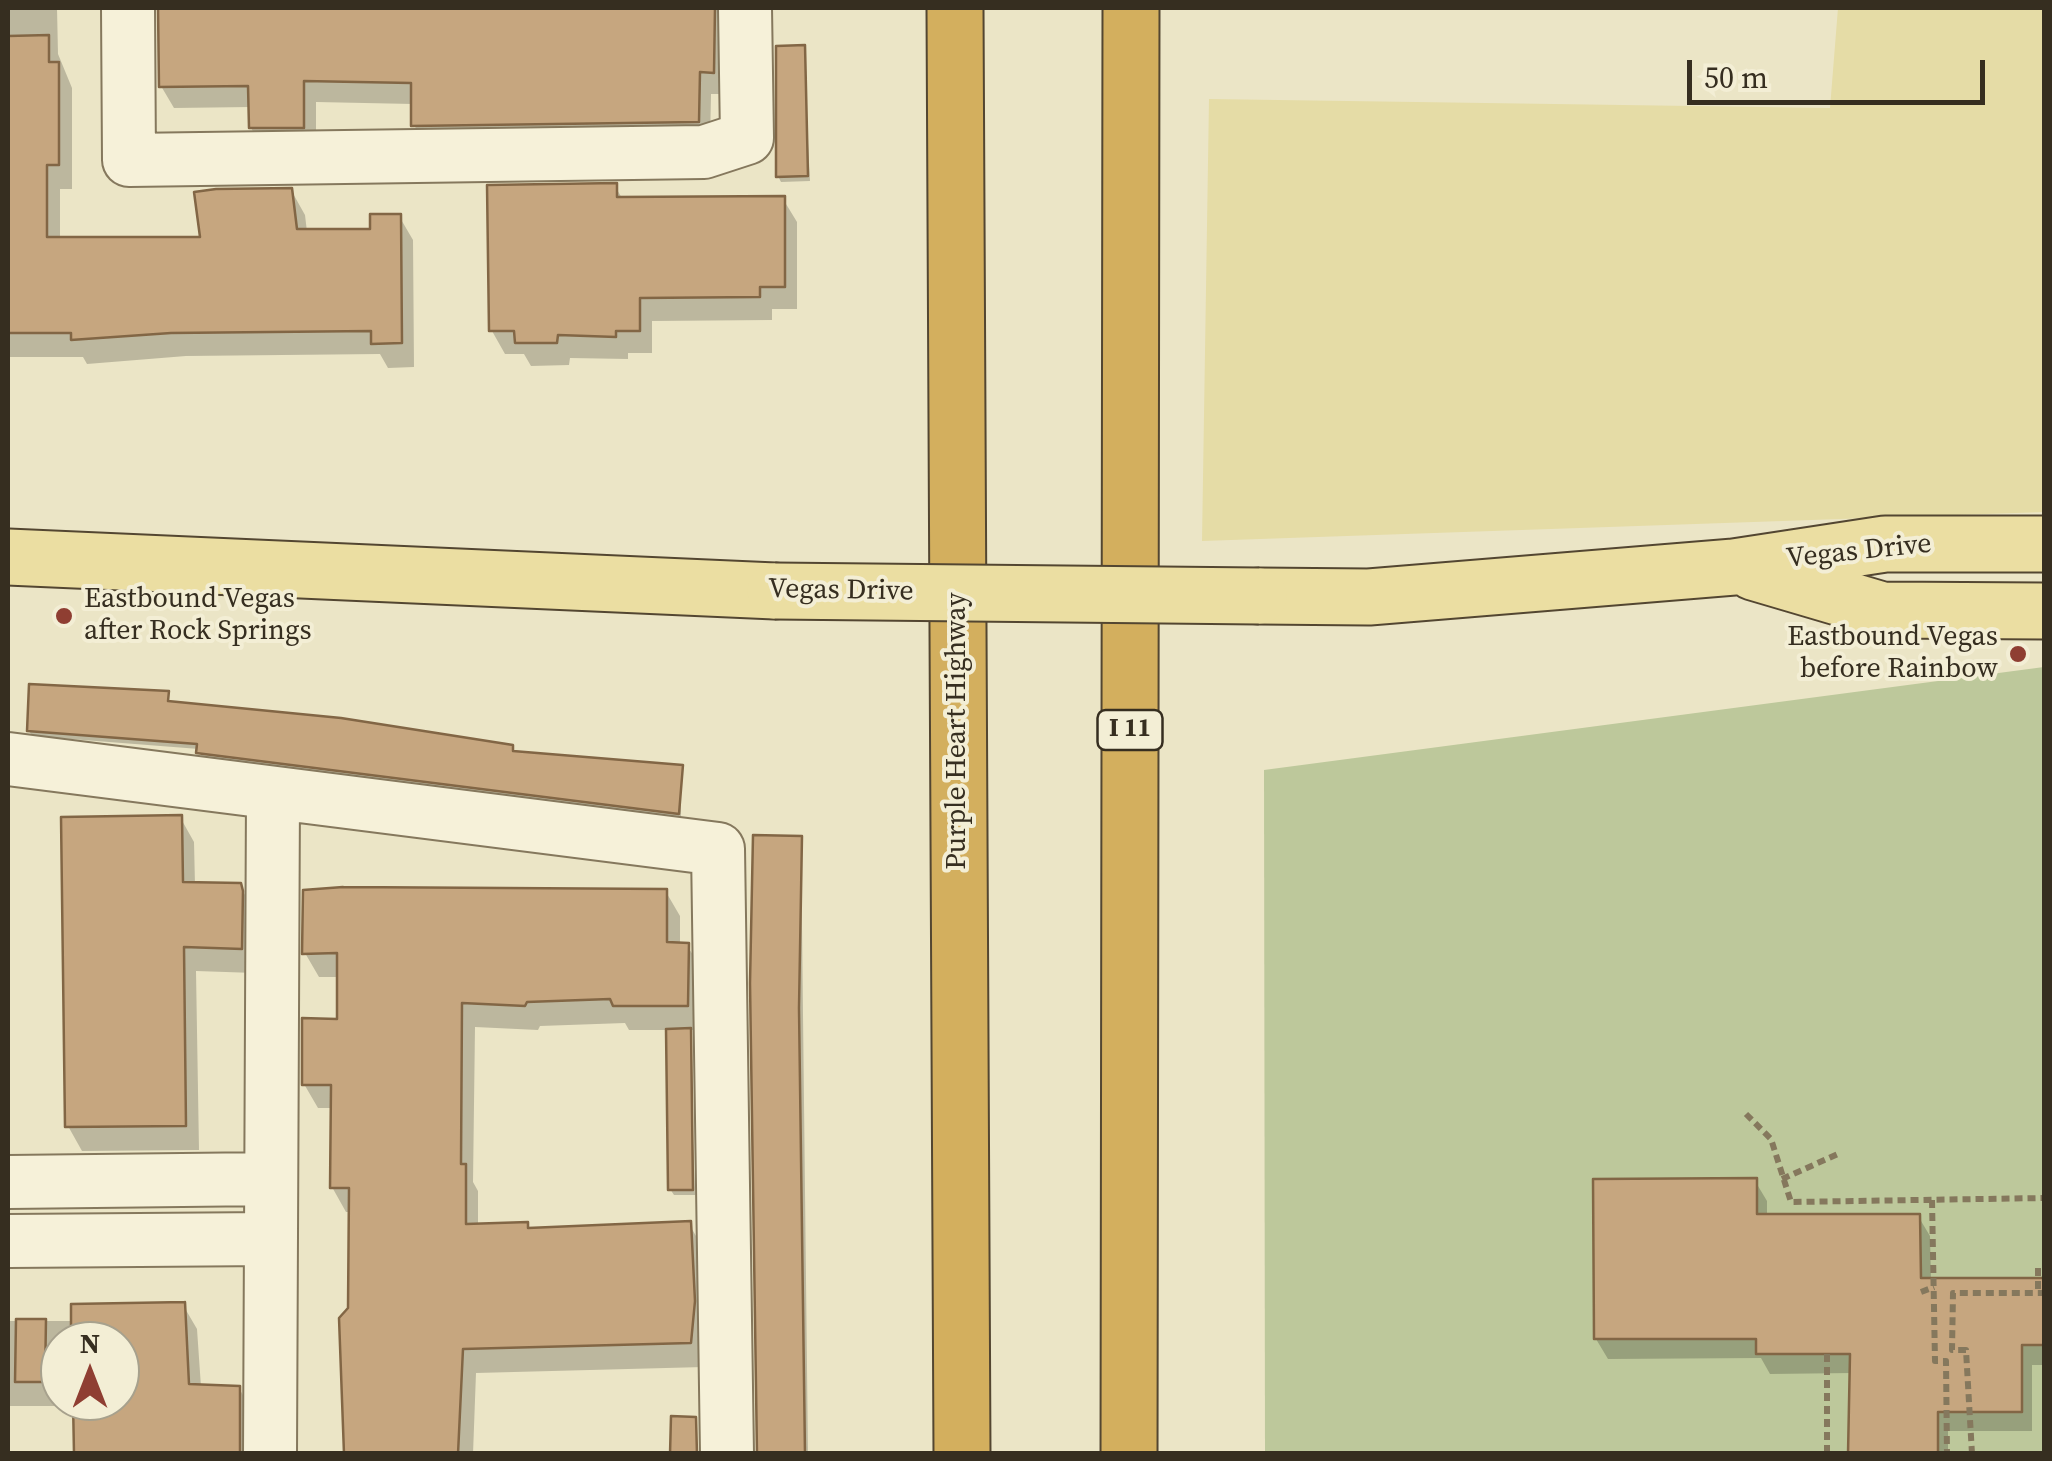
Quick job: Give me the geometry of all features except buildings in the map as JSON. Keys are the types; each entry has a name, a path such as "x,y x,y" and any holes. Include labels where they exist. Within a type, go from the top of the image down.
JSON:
{"highway":[{"path":"939,8 955,205"},
{"name":"Purple Heart Highway","path":"955,8 962,1454"},
{"name":"I 11","path":"1130,1454 1131,8"}],"main road":[{"name":"Vegas Drive","path":"8,557 775,590 1369,597 1734,567 1885,544 2044,544"},
{"name":"Vegas Drive","path":"1734,567 1882,610 2044,611"}],"street":[{"path":"128,8 129,160 148,160 704,152 748,138 745,8"},
{"path":"8,759 718,849 727,1454"},
{"path":"270,1454 273,794"},
{"path":"8,1182 269,1180"},
{"path":"172,1181 174,1240"},
{"path":"8,1241 270,1239"}],"path":[{"path":"1746,1114 1771,1139 1791,1202 2044,1198"},
{"path":"1782,1180 1838,1154"},
{"path":"1932,1200 1927,1288 1935,1361 1946,1361 1947,1454"},
{"path":"1927,1288 1953,1293 2041,1293 2038,1268"},
{"path":"1952,1350 1953,1293"},
{"path":"1935,1350 1966,1350 1972,1454"},
{"path":"1827,1354 1827,1454"}],"green space":[{"path":"2044,667 2044,1453 1265,1453 1264,770"}],"sand":[{"path":"1838,8 2044,8 2044,512 1202,541 1209,99 1830,108"}],"place":[{"name":"Eastbound Vegas after Rock Springs","path":"64,616"},
{"name":"Eastbound Vegas before Rainbow","path":"2018,654"}]}
